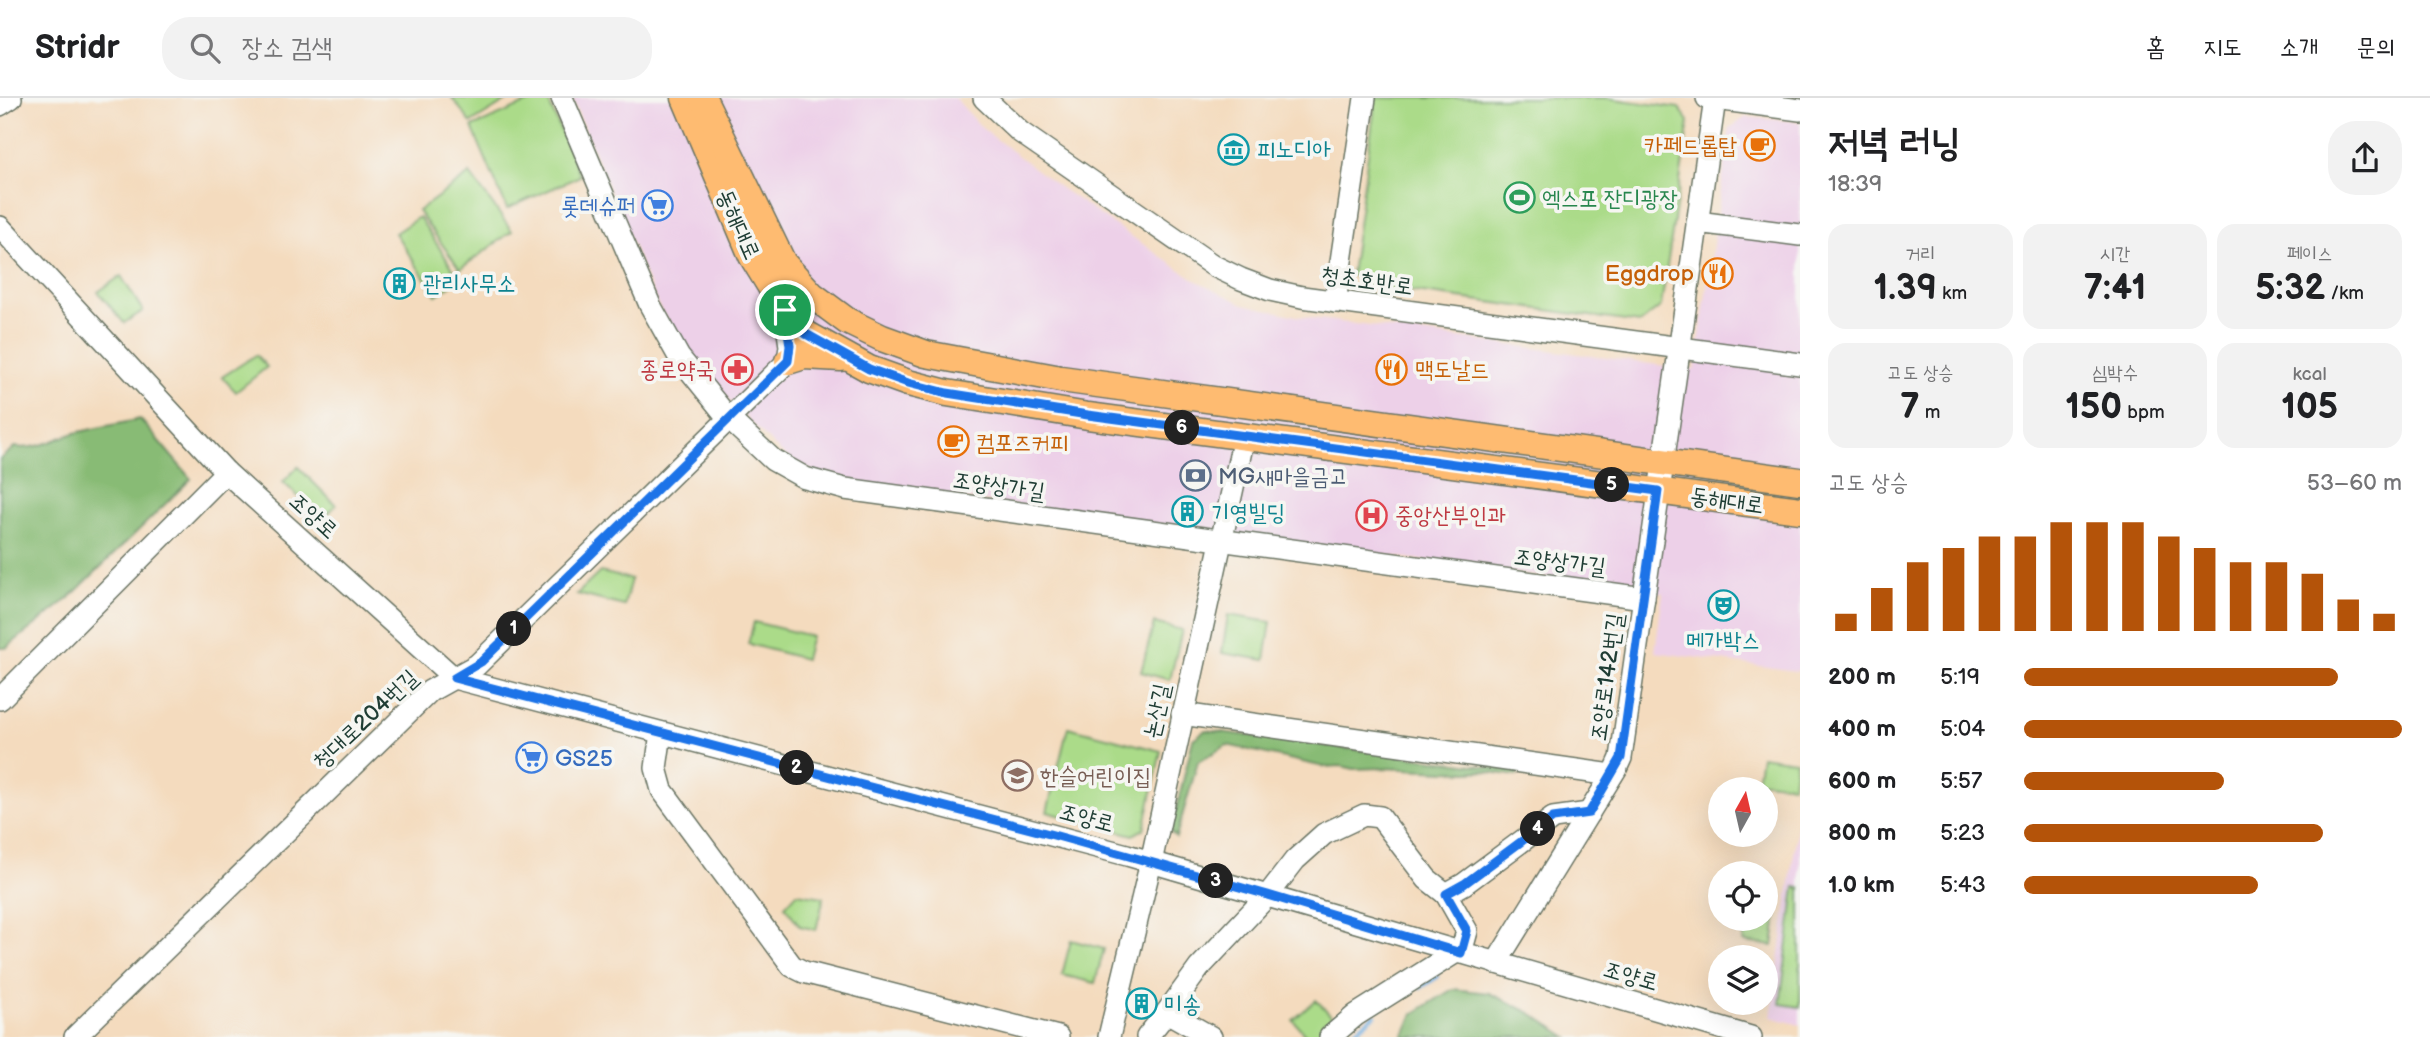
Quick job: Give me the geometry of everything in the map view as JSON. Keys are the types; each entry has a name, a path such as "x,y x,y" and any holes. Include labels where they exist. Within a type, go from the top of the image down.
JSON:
{"main road":[{"name":"동해대로","path":"685,98 751,256 785,310 806,334 869,369 947,393 1088,415 1800,510"},
{"name":"동해대로","path":"703,98 783,263 812,295 847,321 882,338 926,354 1061,379 1800,481"},
{"path":"788,361 804,356 849,359"}],"street":[{"path":"0,105 11,98"},
{"name":"조양상가길","path":"562,98 661,328 679,357 729,419 773,460 805,478 824,485 1221,542 1644,598"},
{"name":"청초호반로","path":"984,98 1020,132 1214,266 1270,290 1335,302 1800,364"},
{"path":"1335,302 1365,98"},
{"path":"1711,99 1800,110"},
{"name":"조양로142번길","path":"1496,963 1621,758 1697,222 1711,99"},
{"path":"1697,222 1800,235"},
{"name":"조양로","path":"0,227 226,472 454,678 1151,862 1751,1037"},
{"path":"785,310 790,346 788,361"},
{"name":"청대로204번길","path":"75,1037 429,691 477,665 788,361"},
{"name":"논산길","path":"1109,1037 1151,862 1244,437"},
{"path":"0,699 226,472"},
{"path":"1182,714 1612,775"},
{"path":"661,733 656,776 662,790 792,966 804,972 1055,1037"},
{"path":"1446,894 1464,884 1553,818 1589,813"},
{"path":"1147,1037 1205,961 1268,895 1295,860 1324,834 1364,815 1380,817 1427,879 1446,894 1467,931 1459,953 1356,1015 1330,1037"},
{"path":"1167,1012 1212,1037"}],"shaded area":[{"path":"572,98 955,98 983,129 1059,187 1197,281 1243,304 1296,316 1695,370 1730,128 1746,117 1800,122 1800,669 1796,671 1655,652 1663,593 827,478 791,460 775,447 688,357 657,303"},
{"path":"1800,809 1800,1025 1771,1017 1778,1015 1778,967"}],"green space":[{"path":"452,98 506,98 508,100 471,123"},
{"path":"539,98 547,98 580,176 507,209 472,127"},
{"name":"엑스포 잔디광장","path":"1376,98 1607,98 1679,108 1689,121 1661,306 1640,323 1365,285 1351,274"},
{"path":"470,174 512,231 460,269 418,211"},
{"path":"419,217 460,279 436,295 395,233"},
{"path":"121,276 143,311 124,323 98,292"},
{"path":"256,355 267,367 236,392 222,377"},
{"path":"140,419 191,479 69,598 6,648 0,648 0,459 15,447 32,447 79,432"},
{"path":"298,467 336,505 322,520 283,482"},
{"path":"600,572 631,579 624,606 577,594"},
{"path":"1228,615 1271,622 1265,660 1222,653"},
{"path":"754,622 811,636 805,659 748,644"},
{"path":"1154,623 1182,630 1170,680 1141,672"},
{"path":"1068,727 1161,751 1144,829 1133,835 1047,812"},
{"path":"1206,730 1519,771 1517,776 1483,771 1324,767 1227,745 1198,762 1176,837 1171,832 1193,739"},
{"path":"1761,756 1796,761 1793,785 1778,783 1778,777 1758,777"},
{"path":"1795,887 1800,888 1800,1007 1780,1004"},
{"path":"797,893 824,897 816,930 800,926 785,906"},
{"path":"1744,931 1775,931 1773,945 1743,942"},
{"path":"1071,940 1104,949 1095,983 1062,975"},
{"path":"1453,989 1489,993 1531,1013 1568,1037 1403,1037 1413,1014"},
{"path":"1316,1000 1339,1023 1324,1037 1307,1037 1293,1020"}],"waterway":[{"path":"1421,987 1437,977"},
{"path":"1348,1037 1375,1015"}],"place":[{"name":"카페드롭탑","path":"1760,145"},
{"name":"피노디아","path":"1234,149"},
{"name":"엑스포 잔디광장","path":"1519,198"},
{"name":"롯데슈퍼","path":"658,206"},
{"name":"Eggdrop","path":"1717,273"},
{"name":"관리사무소","path":"400,283"},
{"name":"종로약국","path":"737,369"},
{"name":"맥도날드","path":"1392,369"},
{"name":"컴포즈커피","path":"953,442"},
{"name":"MG새마을금고","path":"1195,476"},
{"name":"기영빌딩","path":"1188,512"},
{"name":"중앙산부인과","path":"1372,515"},
{"name":"메가박스","path":"1723,606"},
{"name":"GS25","path":"532,758"},
{"name":"한슬어린이집","path":"1017,776"},
{"name":"미송","path":"1141,1004"}],"route":[{"path":"785,310 806,334 869,369 947,393 1088,415 1658,491 1619,764 1589,813 1553,818 1464,884 1446,894 1467,931 1461,953 1057,836 454,678 481,662 788,361 790,346 785,310"}]}
